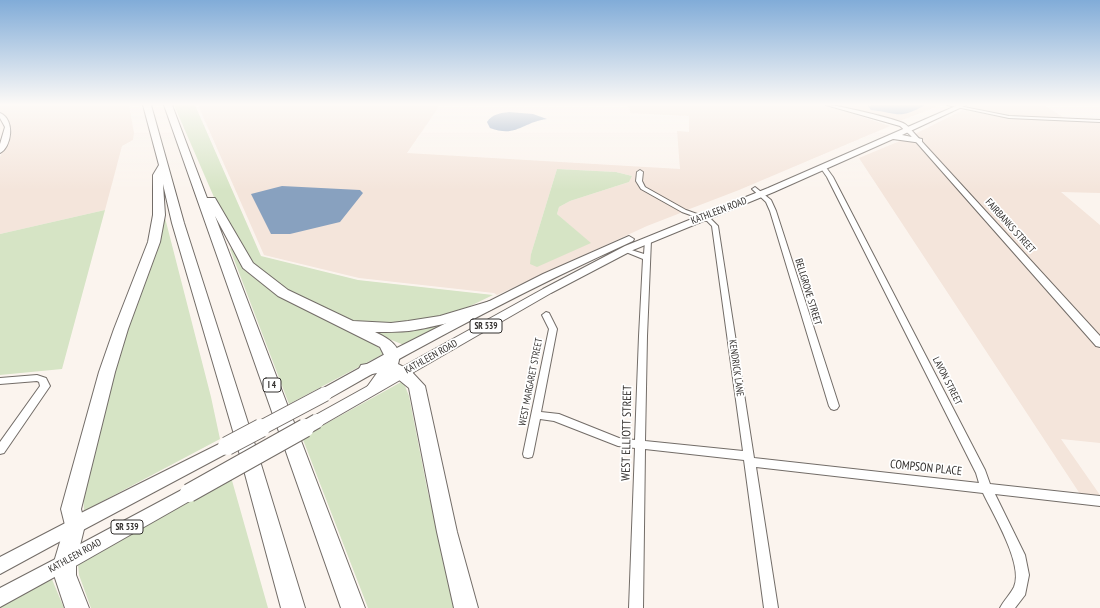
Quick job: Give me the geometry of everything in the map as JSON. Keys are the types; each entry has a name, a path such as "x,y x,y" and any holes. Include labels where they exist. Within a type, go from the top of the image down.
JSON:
{"highway":[{"path":"155,133 178,223 247,448 293,608"},
{"name":"I 4","path":"179,133 353,608"},
{"path":"190,163 248,265 283,292 386,343 392,350 395,365 417,386 447,532 466,608"},
{"path":"77,608 65,575 65,562 75,525 71,510 107,372 121,329 154,242 159,215 158,175 164,165"},
{"path":"339,321 367,327 403,328 446,320 490,306"},
{"path":"367,370 380,366 395,365"},
{"path":"375,387 395,365"}],"main road":[{"name":"KATHLEEN ROAD","path":"759,192 888,133"},
{"name":"KATHLEEN ROAD","path":"395,365 546,291 625,250 699,216 823,167 888,138 894,133"},
{"path":"888,138 901,137 919,141"},
{"name":"KATHLEEN ROAD","path":"395,365 490,306 578,262 646,232 699,216"},
{"name":"SR 539","path":"0,566 325,394 367,370"},
{"name":"KATHLEEN ROAD","path":"0,598 337,410 375,387"}],"street":[{"path":"0,151 7,133"},
{"name":"FAIRBANKS STREET","path":"910,133 919,141 1100,343"},
{"name":"LAVON STREET","path":"823,167 830,176 910,331 981,473 986,487 1019,555 1023,575 1020,590 1007,608"},
{"name":"KENDRICK LANE","path":"640,172 639,181 643,188 674,206 709,220 715,226 771,608"},
{"name":"BELLGROVE STREET","path":"759,192 769,201 773,211 834,406"},
{"name":"WEST ELLIOTT STREET","path":"636,608 646,258 648,240"},
{"path":"625,250 639,254 646,258"},
{"name":"WEST MARGARET STREET","path":"528,454 553,329 546,315"},
{"path":"0,381 36,378 43,380 45,386 0,450"},
{"name":"COMPSON PLACE","path":"536,415 555,417 609,440 749,459 1100,501"}],"shaded area":[{"path":"10,133 134,133 133,140 122,146 105,210 0,234 0,157"},
{"path":"210,133 420,133 407,153 680,169 677,133 873,133 739,190 687,210 646,187 642,181 643,171 637,170 636,181 640,188 683,212 647,226 497,295 494,293 359,278 264,255","holes":["557,169 616,172 632,176 629,182 570,201 559,207 557,214 590,243 531,254"]},
{"path":"1100,133 1100,193 1061,192 1100,225 1100,338 915,134"},
{"path":"907,138 916,141 1100,349 1100,443 1061,439 1100,497 1080,494 859,158"}],"green space":[{"path":"186,133 207,133 261,256 358,280 493,295 462,310 404,326 351,321 288,291 248,260 220,211"},
{"path":"557,169 616,172 632,176 629,182 570,201 559,207 557,214 591,243 537,267 530,264 531,254"},
{"path":"105,210 62,369 0,375 0,234"},
{"path":"164,214 211,397 220,439 84,511 83,493 115,356"},
{"path":"231,248 242,263 373,343 385,353 289,404 230,249"},
{"path":"440,326 404,345 374,333 374,331 411,331"},
{"path":"403,381 409,396 428,493 460,608 368,608 302,437"},
{"path":"231,477 268,608 91,608 79,575 78,564"},
{"path":"51,577 64,608 0,608 0,604"}],"water":[{"path":"282,186 360,190 363,193 340,222 290,234 271,234 251,194"}]}
